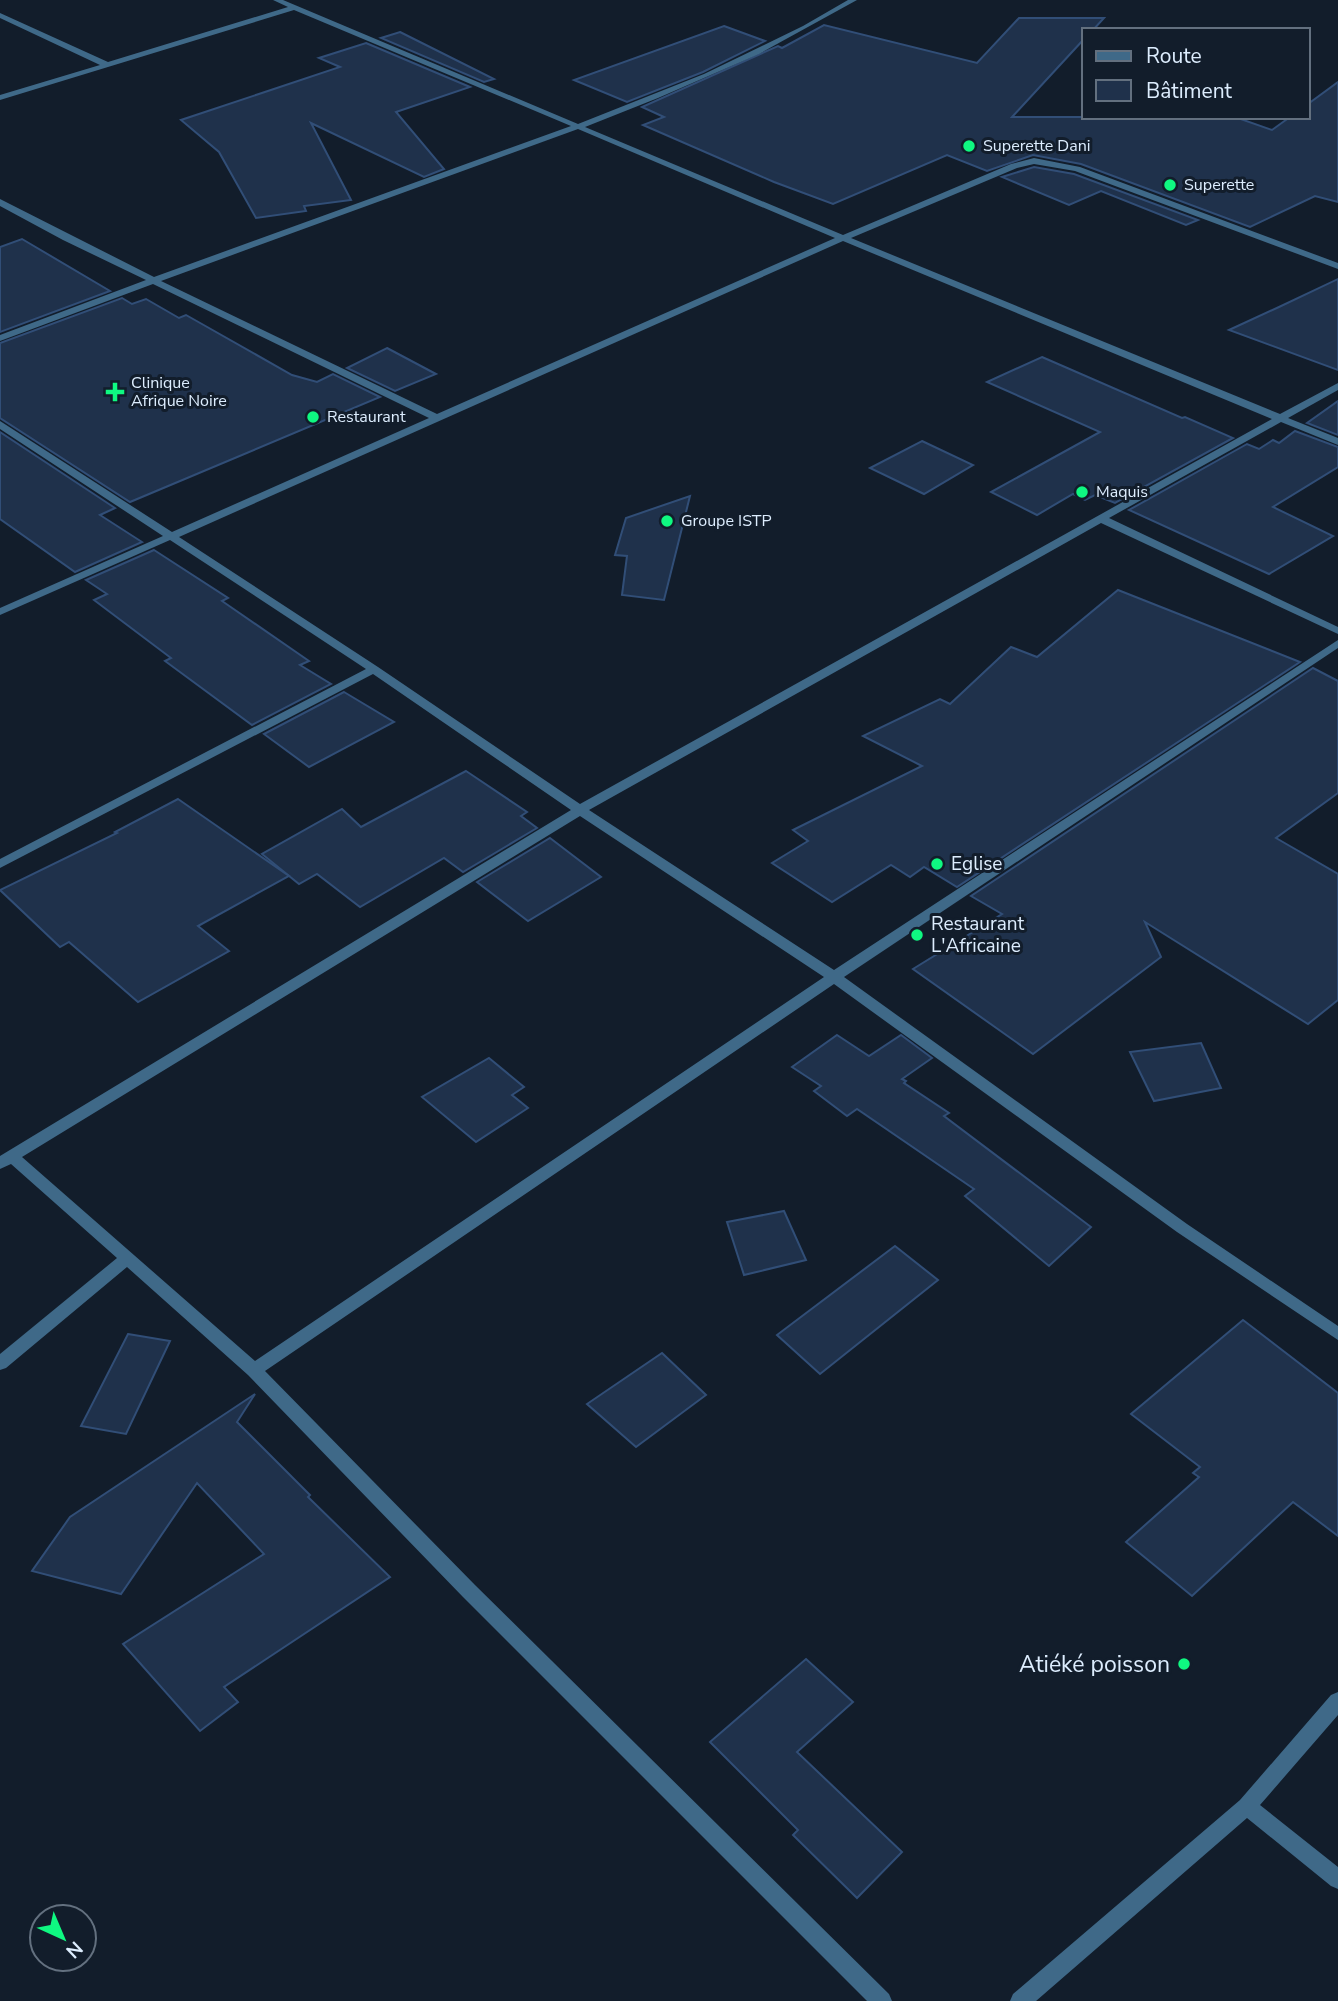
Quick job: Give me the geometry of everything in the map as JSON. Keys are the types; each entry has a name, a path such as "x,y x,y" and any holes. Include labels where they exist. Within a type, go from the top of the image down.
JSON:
{"street":[{"path":"277,0 842,238 1338,442"},
{"path":"0,338 152,279 578,127 799,33 853,0"},
{"path":"0,98 293,8"},
{"path":"0,15 107,65"},
{"path":"0,612 842,238 992,175 1034,161 1077,169 1338,267"},
{"path":"0,202 437,418"},
{"path":"882,2001 469,1591 254,1370 127,1258 6,1159 580,810 1338,386"},
{"path":"0,424 374,668 580,810 834,977 1193,1236 1338,1334"},
{"path":"1100,518 1338,631"},
{"path":"254,1370 834,977 1338,643"},
{"path":"0,863 374,668"},
{"path":"0,1363 127,1258"},
{"path":"1020,2001 1247,1805 1338,1701"},
{"path":"1247,1805 1338,1879"}],"building":[{"path":"1019,18 1104,18 1095,28 1082,28 1082,41 1012,117 1241,119 1272,130 1287,119 1310,119 1310,103 1338,82 1338,202 1315,196 1250,227 1081,164 1033,155 987,171 947,155 833,204 774,182 643,125 664,117 642,107 778,46 782,48 824,25 977,63"},
{"path":"724,26 765,41 703,72 627,102 574,80"},
{"path":"400,32 494,79 484,82 381,38"},
{"path":"366,43 470,87 396,112 444,169 424,177 311,123 351,200 304,206 306,211 256,218 219,152 181,120 340,67 319,58"},
{"path":"1034,167 1074,174 1198,220 1186,225 1101,191 1069,205 1002,177"},
{"path":"22,239 110,291 0,332 0,247"},
{"path":"1338,279 1338,370 1229,330 1279,307"},
{"path":"122,298 132,304 146,299 179,318 186,315 292,375 317,382 333,374 380,397 130,502 0,418 0,343"},
{"path":"387,348 436,374 395,391 347,368"},
{"path":"1042,357 1233,438 1115,503 1095,495 1085,500 1073,494 1037,515 991,492 1100,432 987,382"},
{"path":"1338,401 1338,435 1307,423"},
{"path":"1295,431 1338,447 1338,467 1273,507 1333,536 1269,574 1129,510 1247,444 1259,449 1273,440 1279,443"},
{"path":"0,432 115,508 100,515 142,542 75,572 0,519"},
{"path":"922,441 973,465 924,494 870,468"},
{"path":"690,496 664,600 622,595 627,556 615,555 626,518"},
{"path":"154,550 228,598 222,601 309,661 300,665 331,684 252,725 165,661 171,658 94,600 107,594 86,580"},
{"path":"1118,590 1300,662 957,887 924,867 910,877 891,865 832,902 772,863 808,841 793,830 922,766 863,736 940,699 950,704 1011,647 1037,657"},
{"path":"1313,668 1338,681 1338,793 1276,838 1338,874 1338,1000 1308,1024 1145,922 1161,957 1033,1054 913,969 1002,914 971,896"},
{"path":"344,692 394,722 309,767 264,734"},
{"path":"466,771 527,812 521,816 537,828 463,872 444,858 360,907 317,874 299,884 262,854 342,809 361,827"},
{"path":"178,799 289,876 198,926 229,951 138,1002 69,942 60,947 0,890 117,833 115,832"},
{"path":"550,838 601,877 528,921 477,882"},
{"path":"837,1035 869,1056 901,1035 932,1058 902,1079 906,1081 904,1083 949,1113 944,1116 1091,1227 1049,1266 965,1196 974,1189 857,1109 847,1116 814,1091 821,1086 792,1067"},
{"path":"1201,1043 1221,1088 1154,1101 1130,1052"},
{"path":"489,1058 524,1087 512,1095 528,1108 476,1142 422,1097"},
{"path":"784,1211 806,1260 744,1275 727,1222"},
{"path":"895,1246 938,1280 820,1374 777,1335"},
{"path":"1243,1320 1338,1393 1338,1536 1293,1502 1192,1596 1126,1542 1199,1477 1193,1473 1200,1467 1131,1414"},
{"path":"128,1334 170,1341 126,1434 81,1426"},
{"path":"662,1353 706,1395 636,1447 587,1404"},
{"path":"255,1394 237,1422 310,1495 308,1497 390,1577 224,1687 238,1702 200,1731 123,1644 264,1554 197,1483 121,1594 32,1571 70,1517"},
{"path":"806,1659 853,1702 797,1752 902,1852 857,1898 793,1835 798,1830 710,1742"}],"place":[{"name":"Superette Dani","path":"969,146"},
{"name":"Superette","path":"1170,185"},
{"name":"Clinique Afrique Noire","path":"115,392"},
{"name":"Restaurant","path":"313,417"},
{"name":"Maquis","path":"1082,492"},
{"name":"Groupe ISTP","path":"667,521"},
{"name":"Eglise","path":"937,864"},
{"name":"Restaurant L'Africaine","path":"917,935"},
{"name":"Atiéké poisson","path":"1184,1664"}]}
